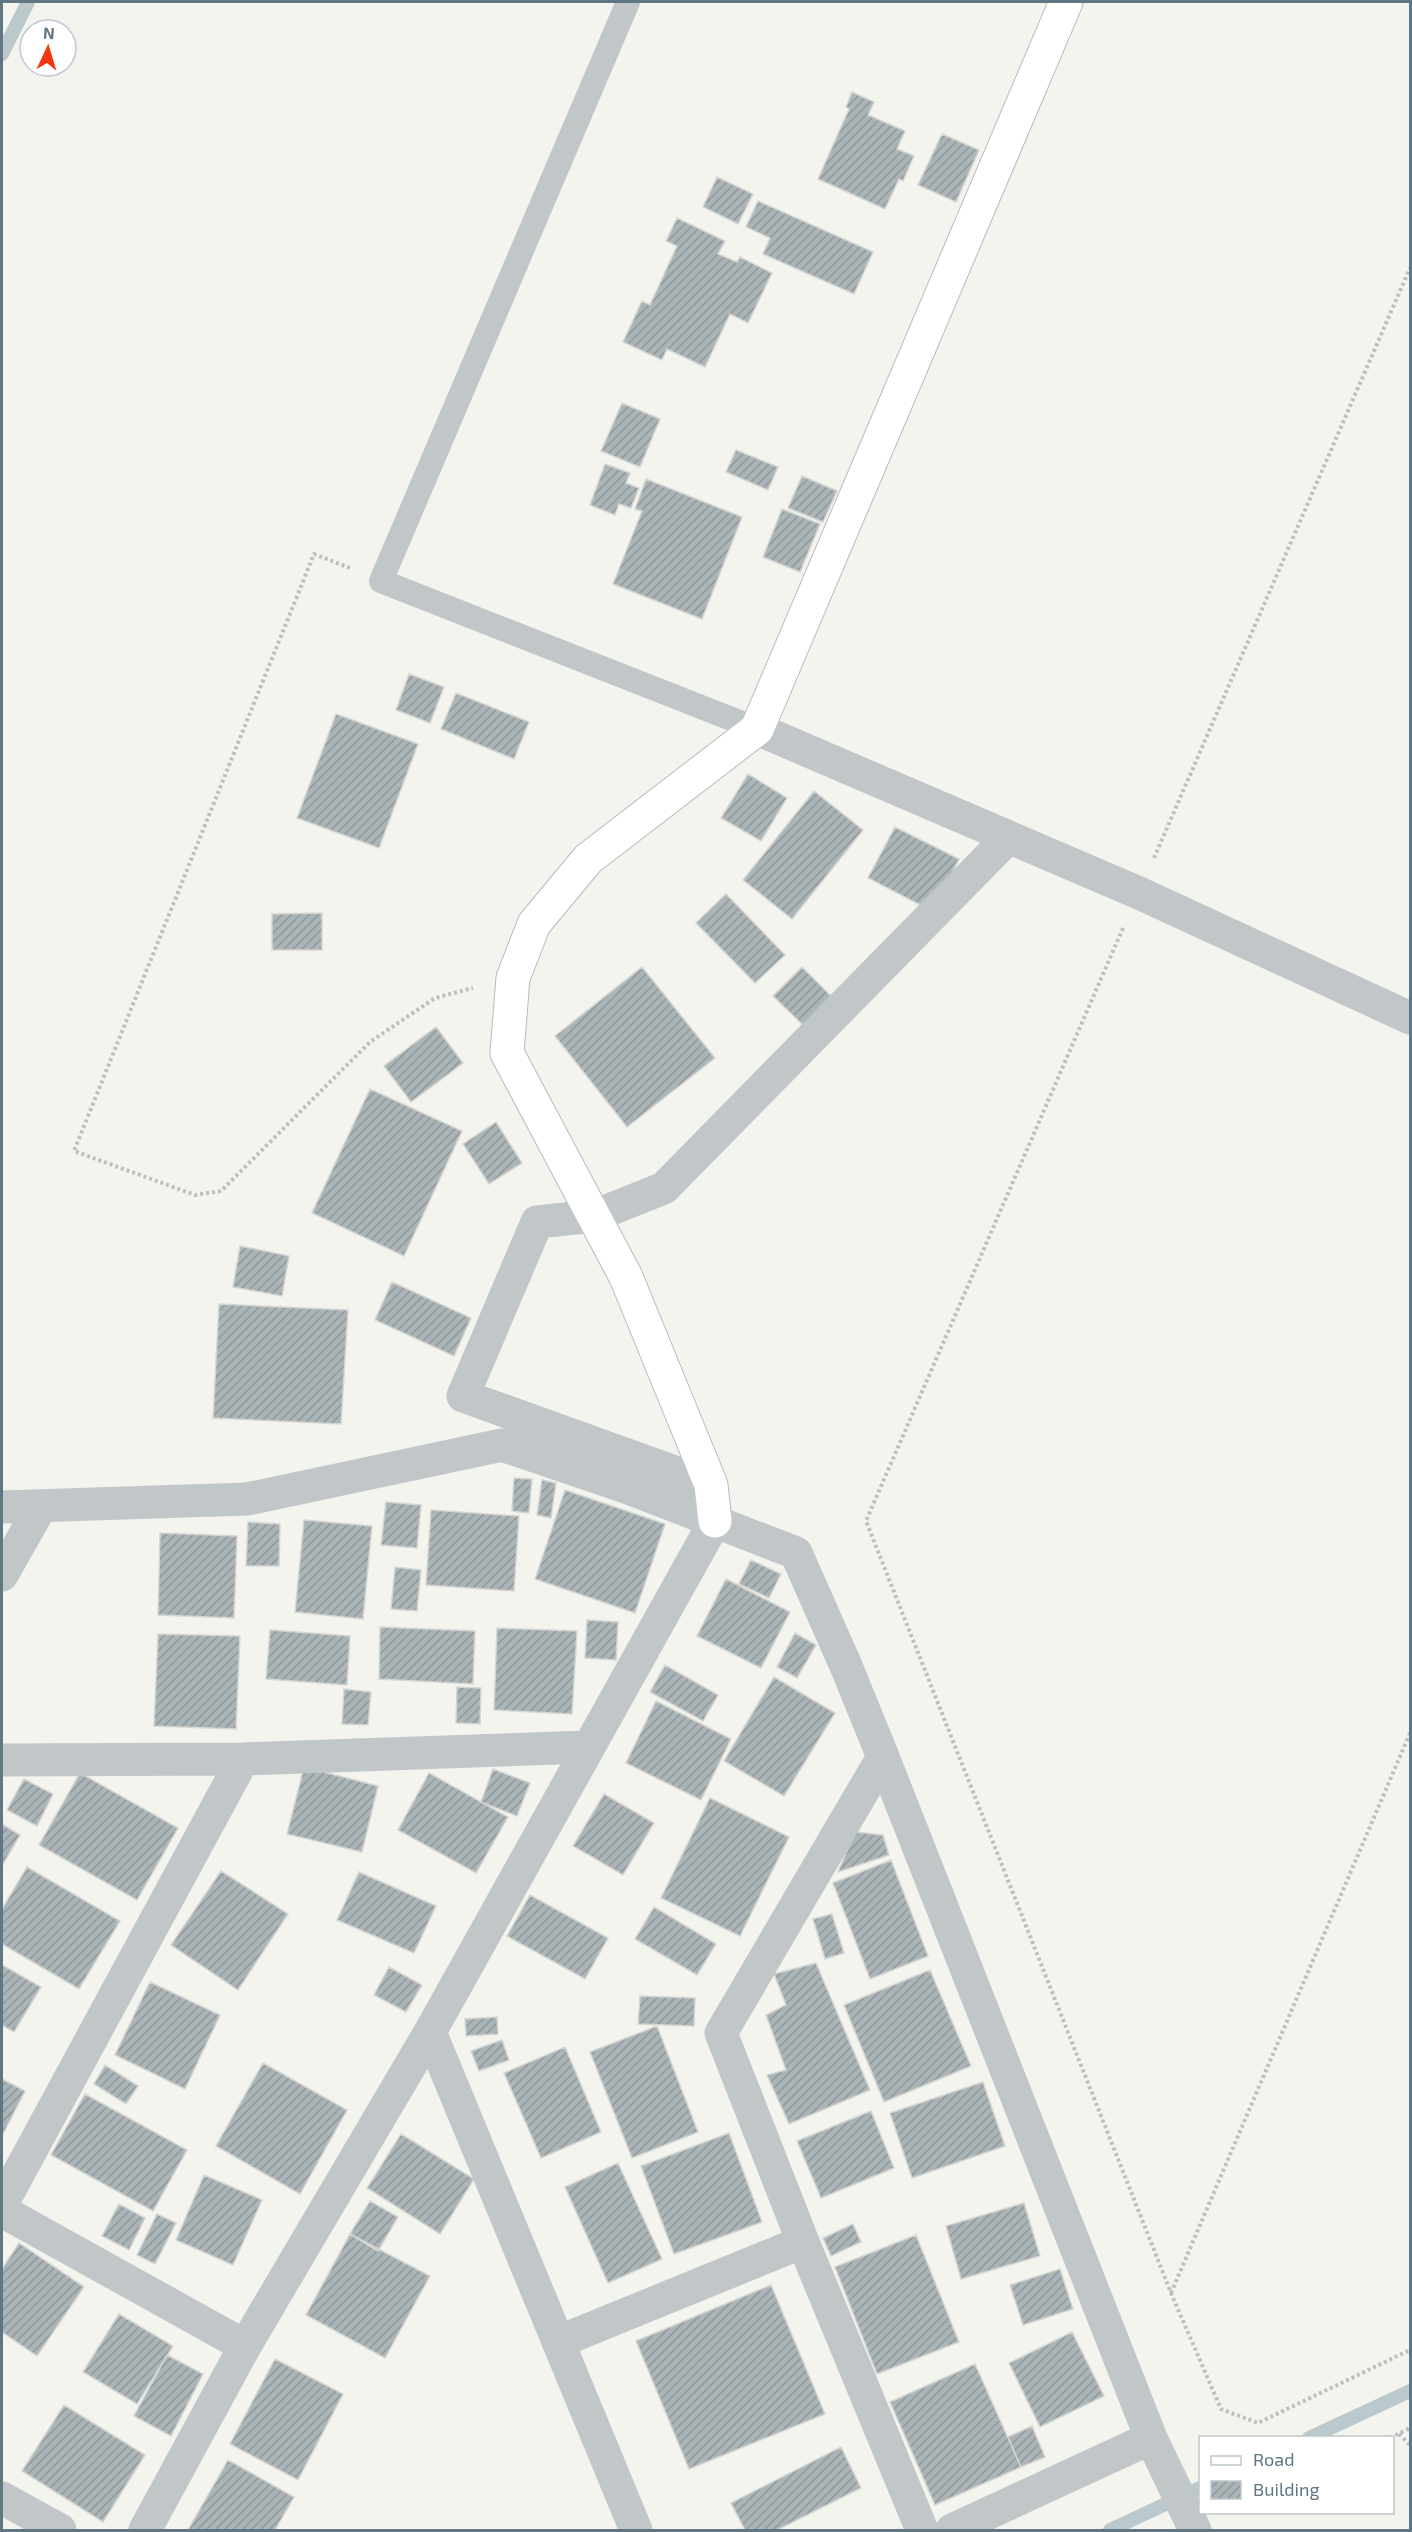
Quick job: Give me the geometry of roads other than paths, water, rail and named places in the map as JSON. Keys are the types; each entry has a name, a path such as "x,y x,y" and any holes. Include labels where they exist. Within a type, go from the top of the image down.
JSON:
{"street":[{"path":"145,2530 245,2346 430,2032 715,1521 711,1485 626,1277 507,1053 513,978 534,924 588,860 757,729 1066,2"},
{"path":"757,729 1138,894 1410,1018"},
{"path":"711,1485 463,1396 537,1222 594,1216 664,1188 1008,839"},
{"path":"2,1507 247,1499 502,1445 626,1487 796,1553 883,1757 1151,2438 1195,2530"},
{"path":"2,1575 40,1506"},
{"path":"2,1760 243,1759 588,1747"},
{"path":"883,1757 721,2033 803,2242 922,2530"},
{"path":"2,2204 243,1759"},
{"path":"430,2032 636,2530"},
{"path":"2,2211 245,2346"},
{"path":"558,2342 803,2242"},
{"path":"952,2530 1151,2438"},
{"path":"2,2498 60,2530"}],"lane":[{"path":"628,2 381,580 757,729"}],"waterway":[{"path":"2,54 28,2"},
{"path":"1313,2436 1410,2391"},
{"path":"1110,2530 1199,2488"}]}
